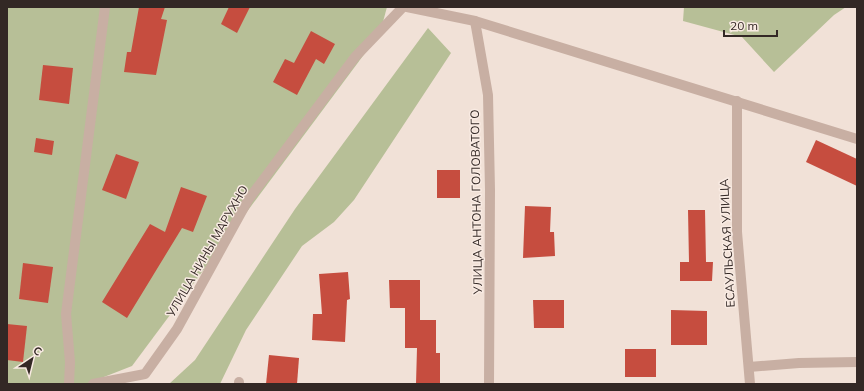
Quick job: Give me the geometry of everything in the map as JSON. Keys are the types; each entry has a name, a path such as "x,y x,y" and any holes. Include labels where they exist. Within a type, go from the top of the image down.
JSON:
{"street":[{"path":"69,384 70,362 66,314 105,7"},
{"name":"УЛИЦА НИНЫ МАРУХНО","path":"93,384 145,374 177,329 248,200 355,57 403,7"},
{"path":"407,7 475,21 857,139"},
{"name":"УЛИЦА АНТОНА ГОЛОВАТОГО","path":"475,21 488,95 490,190 489,384"},
{"name":"ЕСАУЛЬСКАЯ УЛИЦА","path":"737,101 737,232 750,384"},
{"path":"749,367 799,363 857,362"}],"green space":[{"path":"7,7 387,7 380,33 132,366 86,384 7,384"},
{"path":"684,7 846,7 834,15 774,72 742,37 683,21"},
{"path":"428,28 451,53 354,200 334,222 302,246 246,330 220,384 169,384 195,360 295,209"}],"building":[{"path":"139,7 165,7 161,19 167,20 156,75 124,72 127,52 131,52"},
{"path":"229,7 250,7 237,33 221,24"},
{"path":"311,31 335,44 324,64 316,59 297,95 273,82 285,59 294,63"},
{"path":"43,65 73,68 69,104 39,100"},
{"path":"36,138 54,141 52,155 34,152"},
{"path":"816,140 857,159 857,186 806,162"},
{"path":"116,154 139,162 126,199 102,190"},
{"path":"437,170 460,170 460,198 437,198"},
{"path":"181,187 207,196 193,232 182,228 127,318 102,302 150,224 165,232"},
{"path":"525,206 551,207 550,232 554,232 555,256 523,258"},
{"path":"688,210 705,210 706,262 713,262 712,281 680,281 680,262 689,262"},
{"path":"23,263 53,267 48,303 19,299"},
{"path":"348,272 350,299 347,300 345,342 312,340 313,314 322,314 319,274"},
{"path":"389,280 420,280 420,320 436,320 436,353 440,353 440,384 416,384 417,348 405,348 405,308 390,308"},
{"path":"533,300 564,300 564,328 534,328"},
{"path":"671,310 707,311 707,345 671,345"},
{"path":"7,324 27,326 23,362 7,360"},
{"path":"625,349 656,349 656,377 625,377"},
{"path":"269,355 299,358 297,384 266,384"}]}
